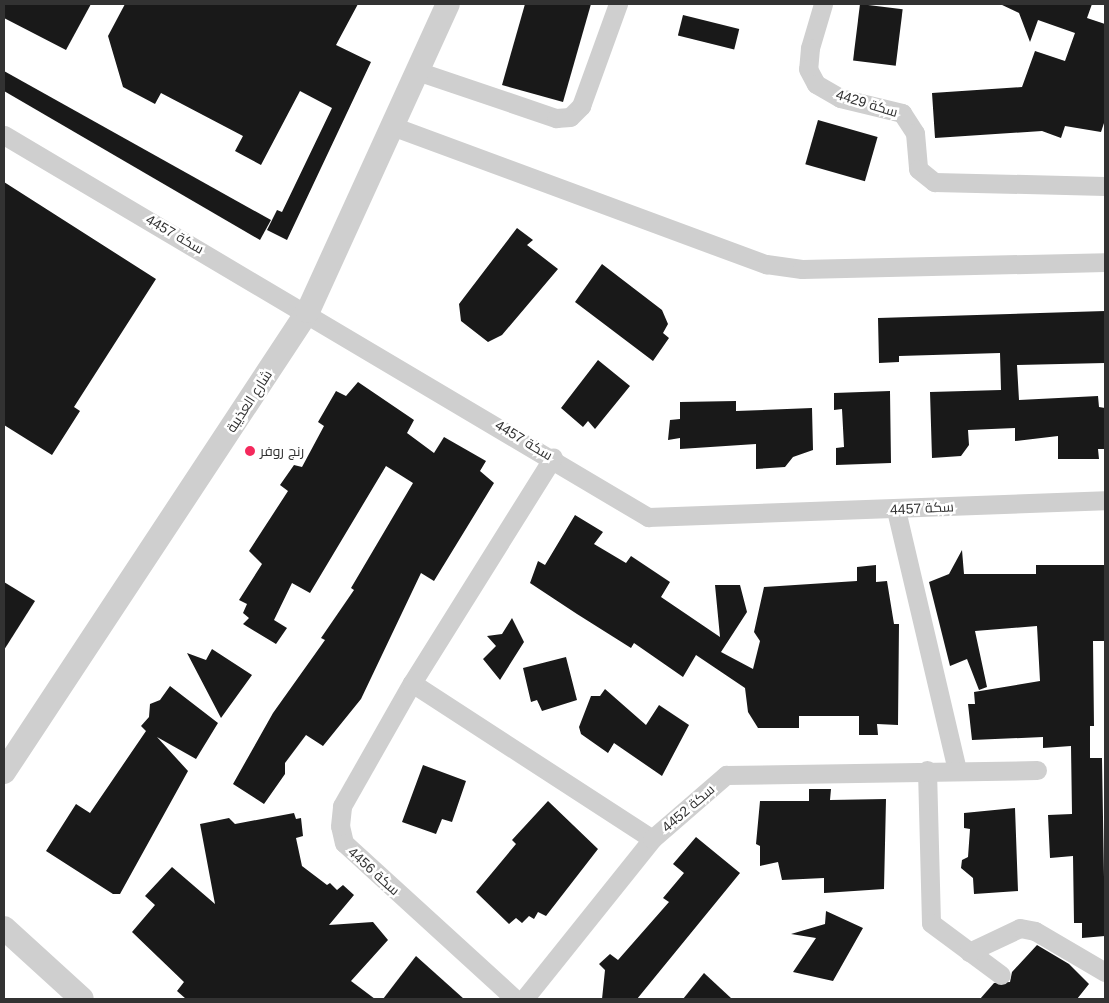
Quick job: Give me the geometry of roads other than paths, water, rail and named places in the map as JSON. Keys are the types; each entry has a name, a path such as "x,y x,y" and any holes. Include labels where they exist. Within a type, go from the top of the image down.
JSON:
{"street":[{"name":"شارع العذيبة","path":"4,772 308,311 448,4"},
{"path":"417,71 556,118 570,117 581,106 618,4"},
{"name":"سكة 4429","path":"823,4 809,55 808,68 816,84 840,98 902,113 915,133 918,169 934,182 1105,186"},
{"path":"392,126 766,264 802,269 1105,262"},
{"name":"سكة 4457","path":"4,135 308,311 553,457 648,517 896,510 1105,500"},
{"name":"سكة 4456","path":"516,999 344,843 342,806 412,683 553,457"},
{"path":"896,510 957,770"},
{"path":"412,683 652,839"},
{"path":"927,770 931,923 1000,975"},
{"name":"سكة 4452","path":"524,999 652,839 726,775 927,770 1037,770"},
{"path":"4,928 82,999"},
{"path":"969,952 1020,928 1035,931 1105,972"}],"place":[{"name":"رنج روفر","path":"250,451"}]}
